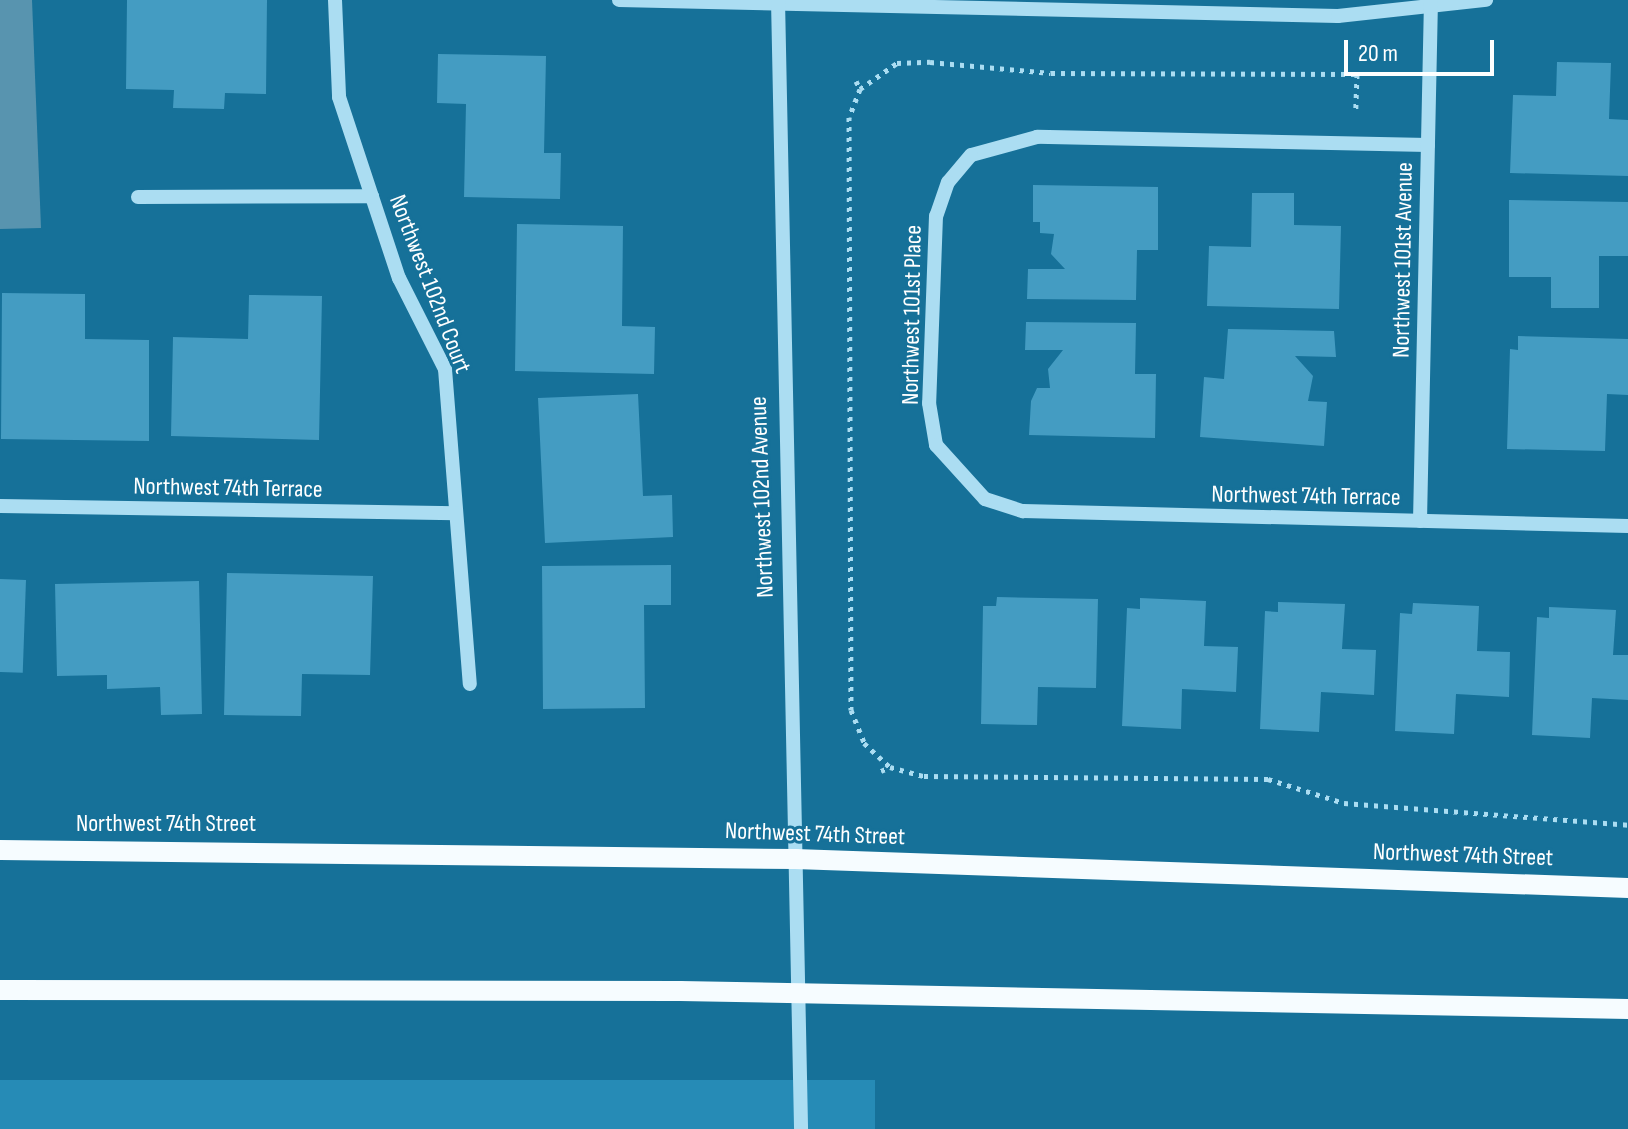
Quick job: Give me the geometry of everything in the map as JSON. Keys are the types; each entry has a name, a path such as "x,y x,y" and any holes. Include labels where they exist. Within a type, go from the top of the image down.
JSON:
{"main road":[{"name":"Northwest 74th Street","path":"0,850 795,859 1628,888"},
{"path":"0,990 800,993 1628,1009"}],"street":[{"name":"Northwest 102nd Court","path":"335,0 339,97 399,278 445,369 470,684"},
{"path":"619,0 1265,8 1486,0"},
{"name":"Northwest 102nd Avenue","path":"778,3 801,1129"},
{"name":"Northwest 101st Avenue","path":"1420,521 1431,3"},
{"name":"Northwest 101st Place","path":"985,499 936,445 929,403 936,216 948,182 971,155 1001,143 1037,137 1428,145"},
{"path":"138,197 372,196"},
{"name":"Northwest 74th Terrace","path":"985,499 1023,511 1628,526"},
{"name":"Northwest 74th Terrace","path":"0,506 456,513"}],"path":[{"path":"1355,144 1357,74 1051,73 930,62 887,67 860,89 849,117 851,710 864,743 890,767 924,776 1268,779 1344,803 1628,825"},
{"path":"856,81 860,89"},
{"path":"881,771 890,767"},
{"path":"896,770 896,782"}],"shaded area":[{"path":"0,0 32,0 41,228 0,229"},
{"path":"0,1080 875,1080 875,1129 0,1129"}],"building":[{"path":"127,0 267,0 266,94 225,93 224,109 173,108 174,90 126,89"},
{"path":"438,54 546,56 544,153 561,153 560,199 464,197 466,104 437,103"},
{"path":"1557,62 1611,63 1609,119 1628,120 1628,176 1510,173 1513,95 1556,96"},
{"path":"1033,185 1158,187 1158,250 1137,250 1136,300 1027,299 1028,269 1065,269 1051,254 1054,234 1040,233 1040,222 1033,222"},
{"path":"1252,193 1294,193 1294,225 1341,226 1339,309 1207,306 1209,246 1251,247"},
{"path":"1509,200 1628,202 1628,256 1599,256 1599,308 1551,308 1551,277 1509,277"},
{"path":"517,224 623,226 622,326 655,327 654,374 515,371"},
{"path":"2,293 85,294 85,339 149,340 149,441 1,439"},
{"path":"249,295 322,296 319,440 171,436 173,337 248,339"},
{"path":"1026,322 1136,323 1135,374 1156,374 1155,438 1029,435 1031,401 1037,388 1050,388 1048,369 1063,350 1025,350"},
{"path":"1228,329 1334,331 1336,357 1295,356 1313,376 1308,401 1327,402 1324,446 1200,437 1204,377 1224,379"},
{"path":"1518,336 1628,339 1628,395 1607,394 1605,451 1507,449 1510,349 1518,350"},
{"path":"638,394 643,496 672,495 673,537 545,543 538,398"},
{"path":"671,565 671,605 644,605 645,708 543,709 542,566"},
{"path":"227,573 373,576 370,675 302,674 301,716 224,715"},
{"path":"0,579 26,580 23,673 0,672"},
{"path":"199,581 202,714 161,715 160,687 107,689 107,675 57,676 55,584"},
{"path":"997,597 1098,599 1096,688 1038,687 1037,725 981,724 983,606 996,606"},
{"path":"1140,598 1206,601 1204,646 1238,647 1236,692 1182,689 1181,729 1122,726 1127,608 1140,609"},
{"path":"1278,602 1345,604 1342,649 1376,650 1374,695 1321,692 1319,732 1260,729 1265,611 1278,612"},
{"path":"1413,603 1479,606 1477,651 1510,652 1509,697 1456,694 1454,734 1395,731 1400,613 1412,614"},
{"path":"1549,607 1616,610 1613,655 1628,655 1628,700 1592,698 1590,738 1532,735 1537,617 1549,618"}]}
